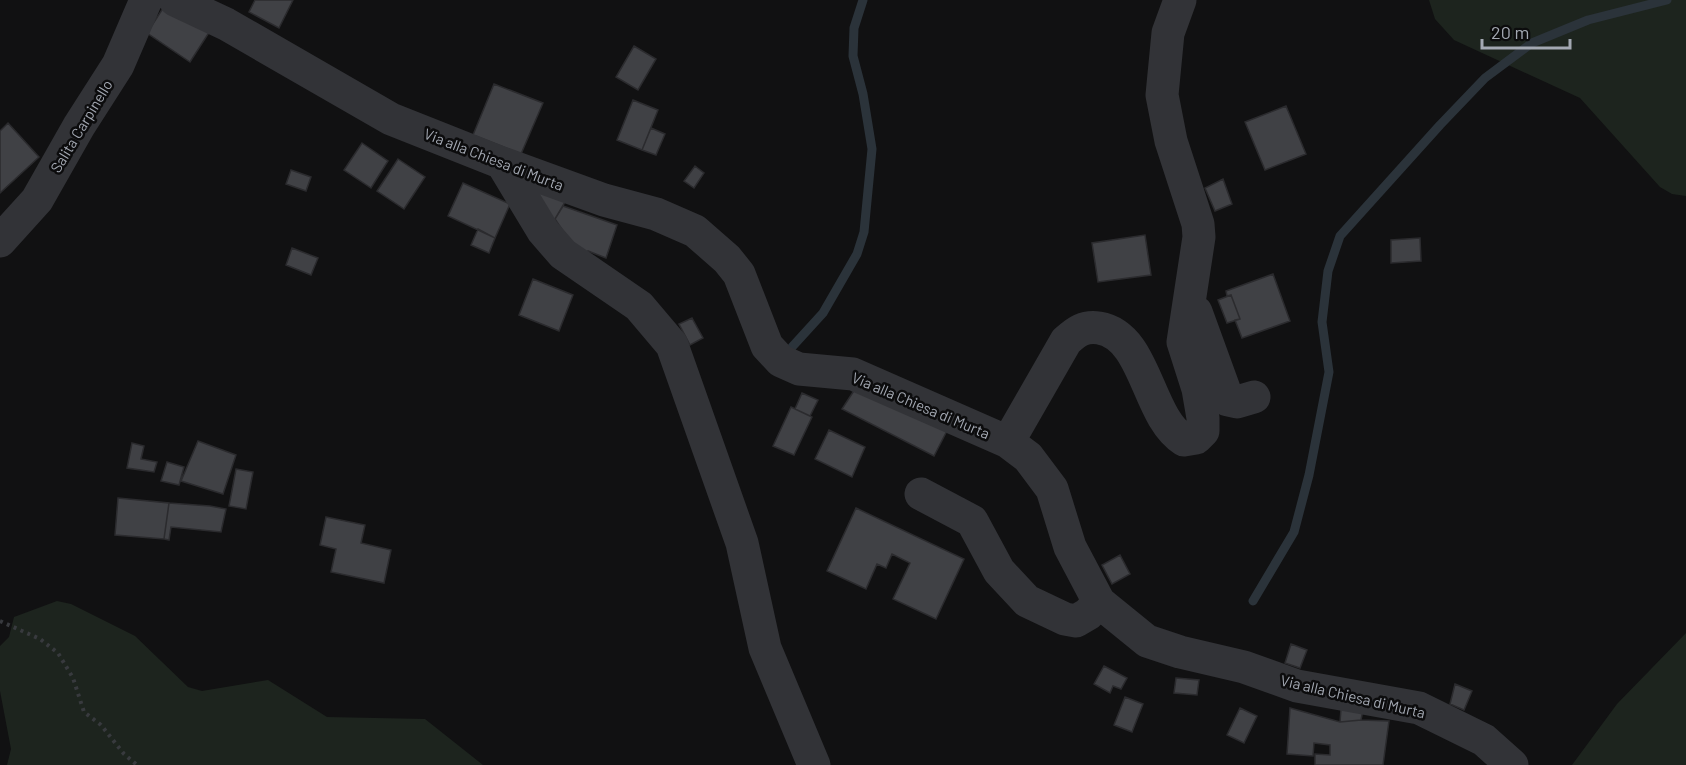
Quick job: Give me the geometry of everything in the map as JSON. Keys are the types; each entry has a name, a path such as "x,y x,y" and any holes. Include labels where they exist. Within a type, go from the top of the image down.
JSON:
{"street":[{"name":"Salita Carpinello","path":"0,241 37,200 118,65 146,0"},
{"name":"Via alla Chiesa di Murta","path":"175,0 226,24 391,119 502,163 604,200 656,214 695,231 727,259 739,274 767,346 782,361 800,369 853,374 1008,442 1028,457 1052,489 1070,547 1099,602 1147,641 1180,652 1244,667 1297,686 1419,708 1484,740 1512,765"},
{"path":"1008,442 1066,341 1077,331 1088,327 1111,331 1121,338 1175,434 1184,440 1196,438 1203,431 1198,389 1183,342 1199,237 1198,224 1171,141 1162,95 1168,33 1180,0"},
{"path":"502,163 543,231 563,254 639,306 672,345 742,543 765,648 814,765"},
{"path":"1190,293 1228,400 1237,402 1254,397"},
{"path":"921,494 972,520 999,571 1027,601 1065,619 1076,621 1088,614 1099,602"}],"path":[{"path":"0,621 40,639 58,653 73,678 84,712 101,725 124,754 137,765"}],"shaded area":[{"path":"1429,0 1686,0 1686,196 1672,194 1660,187 1580,98 1454,40 1435,19"},
{"path":"57,601 71,604 135,636 188,687 202,691 268,680 327,717 425,719 483,765 7,765 11,749 0,691 0,646 9,637 14,617"},
{"path":"1686,633 1686,765 1572,765 1617,704"}],"building":[{"path":"255,0 293,0 279,28 249,12"},
{"path":"167,2 210,31 190,62 147,33"},
{"path":"634,46 656,59 638,90 616,77"},
{"path":"494,84 543,103 521,154 473,135"},
{"path":"633,100 658,110 642,150 617,140"},
{"path":"1286,106 1306,154 1265,170 1245,122"},
{"path":"8,123 39,157 0,193 0,131"},
{"path":"651,128 665,134 656,155 642,150"},
{"path":"362,143 388,161 371,188 344,170"},
{"path":"398,159 425,177 404,209 377,191"},
{"path":"695,166 704,173 694,188 684,181"},
{"path":"291,170 311,177 306,191 286,184"},
{"path":"1223,179 1232,204 1215,211 1205,188"},
{"path":"463,183 510,204 495,238 448,216"},
{"path":"536,187 568,197 555,219 549,223"},
{"path":"563,206 617,225 606,258 588,251 581,258 555,219"},
{"path":"478,229 495,238 489,253 471,245"},
{"path":"1145,235 1151,275 1098,282 1092,243"},
{"path":"1420,238 1421,261 1391,263 1391,240"},
{"path":"292,248 318,258 311,275 286,265"},
{"path":"1273,274 1290,321 1242,338 1235,320 1240,319 1231,295 1227,296 1226,291"},
{"path":"533,279 573,295 559,331 519,315"},
{"path":"1231,295 1240,319 1227,323 1218,300"},
{"path":"692,318 703,338 690,345 679,324"},
{"path":"857,386 951,423 934,456 842,409"},
{"path":"802,393 818,400 810,416 795,409"},
{"path":"791,407 812,417 794,455 773,446"},
{"path":"829,430 865,447 852,477 815,459"},
{"path":"198,441 236,455 223,494 181,481"},
{"path":"132,443 144,446 141,459 157,462 154,472 127,468"},
{"path":"167,462 184,467 179,485 161,481"},
{"path":"236,469 253,472 246,509 229,506"},
{"path":"118,498 169,503 164,539 115,535"},
{"path":"169,503 226,509 221,532 171,527 169,540 164,539"},
{"path":"856,508 964,559 936,619 893,599 910,563 892,554 886,568 877,564 866,589 827,571"},
{"path":"326,517 365,525 361,543 391,550 384,583 331,572 336,549 320,545"},
{"path":"1120,555 1130,574 1112,584 1102,565"},
{"path":"1291,644 1307,650 1300,668 1285,663"},
{"path":"1104,666 1127,678 1121,689 1113,686 1110,693 1094,684"},
{"path":"1176,678 1199,680 1197,695 1174,693"},
{"path":"1455,684 1472,691 1464,710 1450,704"},
{"path":"1125,697 1143,704 1132,732 1114,725"},
{"path":"1240,708 1257,716 1244,743 1227,735"},
{"path":"1290,708 1340,722 1389,721 1383,765 1315,765 1315,754 1330,755 1330,745 1314,743 1313,756 1287,754"},
{"path":"1341,709 1363,710 1361,720 1340,722"}],"waterway":[{"path":"792,347 823,313 857,254 864,232 872,149 863,94 853,56 854,28 863,0"},
{"path":"1253,601 1294,532 1309,475 1329,372 1322,322 1328,271 1340,236 1485,78 1532,43 1588,20 1667,0"}]}
